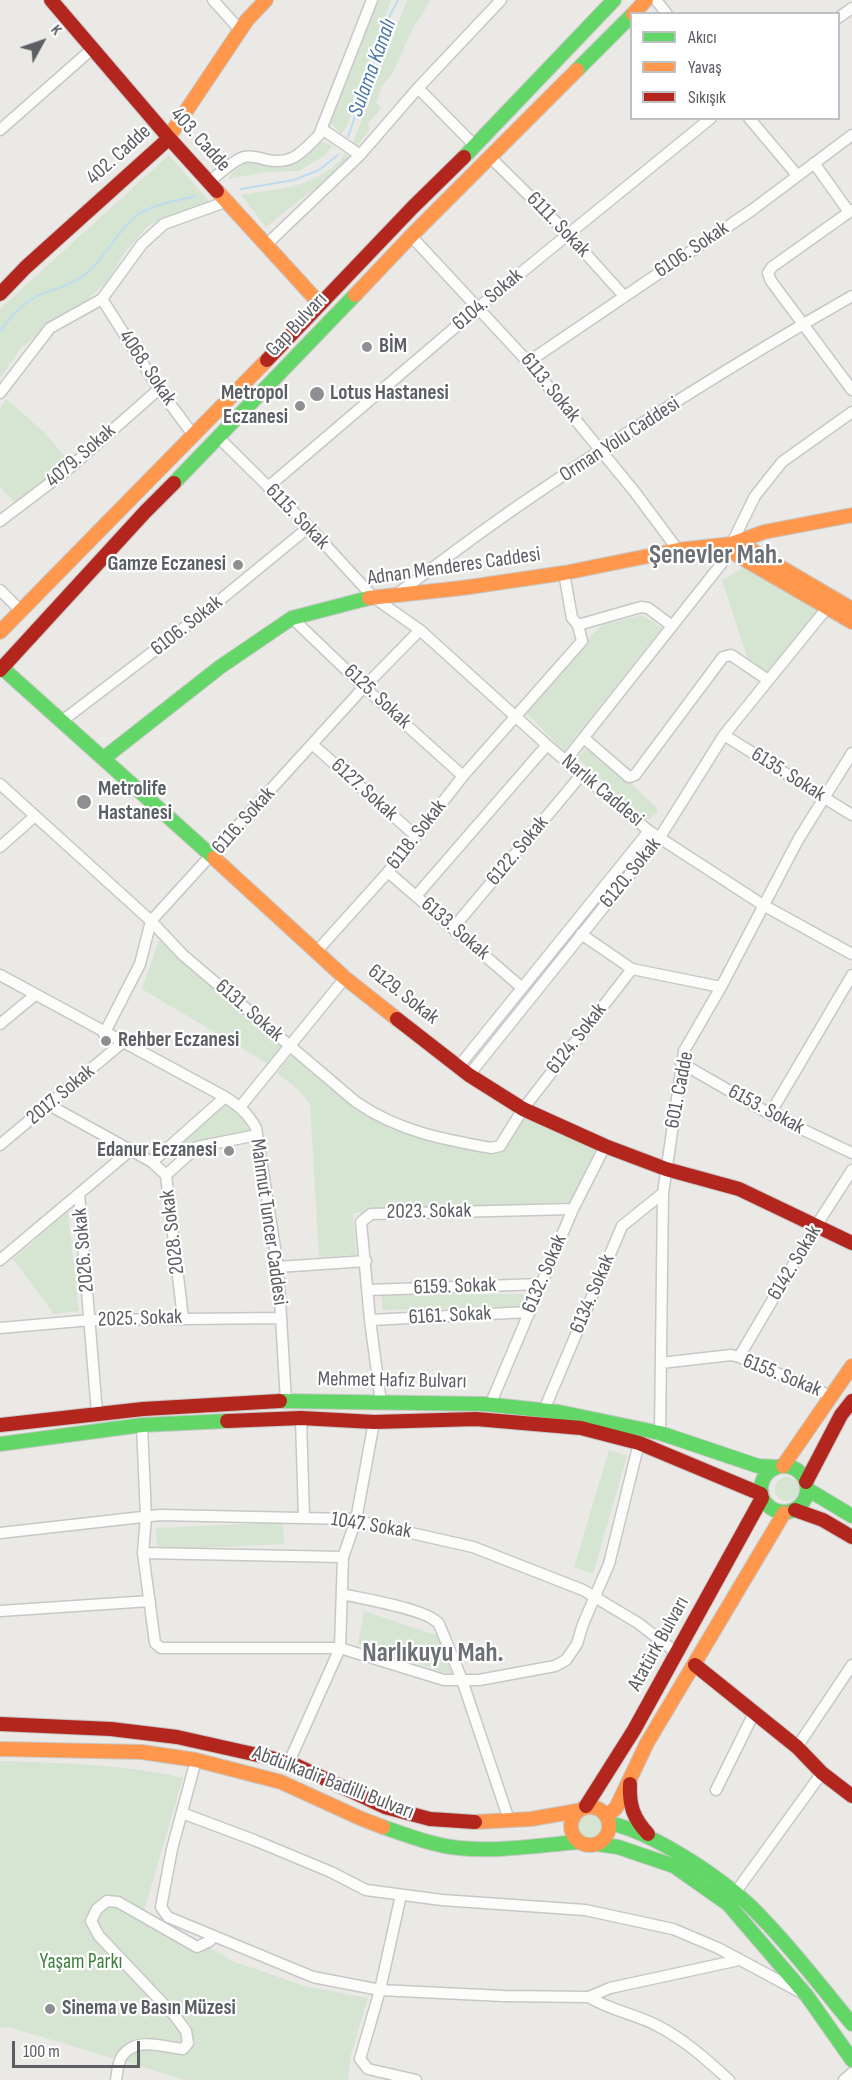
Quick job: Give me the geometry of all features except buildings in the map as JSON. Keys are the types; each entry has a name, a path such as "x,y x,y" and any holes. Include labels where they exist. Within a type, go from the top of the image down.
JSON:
{"main road":[{"name":"403. Cadde","path":"51,0 169,138 320,304"},
{"name":"402. Cadde","path":"0,294 26,267 169,138 246,20 266,0"},
{"name":"Gap Bulvarı","path":"0,632 194,436 614,0"},
{"name":"Gap Bulvarı","path":"634,12 646,0"},
{"name":"Gap Bulvarı","path":"1,668 145,512 219,438 411,236 630,16"},
{"name":"Adnan Menderes Caddesi","path":"104,758 220,666 292,618 374,597 462,588 564,573 678,550 730,544 764,532 852,514"},
{"path":"730,544 737,555 852,622"},
{"path":"730,544 743,545 852,609"},
{"name":"6129. Sokak","path":"1,668 212,855 345,978 470,1075 523,1109 605,1146 666,1169 740,1189 852,1243"},
{"path":"852,1366 780,1466 765,1475 760,1487 761,1496 769,1507 824,1521 852,1537"},
{"name":"Mehmet Hafız Bulvarı","path":"0,1425 143,1409 286,1401 490,1405 570,1414 660,1433 758,1466 780,1466"},
{"path":"790,1511 804,1501 806,1486 841,1415 852,1401"},
{"name":"Mehmet Hafız Bulvarı","path":"0,1444 142,1425 301,1418 374,1422 476,1419 527,1422 580,1428 639,1443 761,1496"},
{"path":"780,1466 797,1470 806,1486 852,1516"},
{"name":"Atatürk Bulvarı","path":"581,1809 611,1772 633,1735 740,1542 761,1496"},
{"name":"Atatürk Bulvarı","path":"608,1819 616,1808 647,1743 790,1511"},
{"path":"695,1665 852,1796"},
{"name":"Abdülkadir Badilli Bulvarı","path":"0,1724 111,1729 177,1737 289,1762 385,1807 430,1819 464,1823 531,1819 581,1809"},
{"name":"Abdülkadir Badilli Bulvarı","path":"0,1749 142,1752 196,1760 281,1782 362,1819 458,1848 506,1848 579,1842"},
{"path":"630,1779 629,1808 636,1822 657,1843"},
{"path":"849,2017 764,1918 735,1893 680,1854 608,1819 596,1807 581,1809 573,1815 570,1827 579,1842 585,1845 618,1847 674,1866 728,1904 807,1996 852,2060"},
{"path":"597,1844 608,1833 608,1819"}],"street":[{"path":"213,0 240,30"},
{"path":"209,182 242,157 287,161 319,135 372,0"},
{"path":"267,244 360,154 501,0"},
{"path":"656,0 665,12"},
{"path":"0,130 92,49"},
{"path":"418,88 475,146"},
{"name":"6104. Sokak","path":"268,487 479,307 709,120"},
{"path":"751,120 797,175"},
{"path":"322,129 360,154"},
{"name":"6106. Sokak","path":"528,362 752,210 852,135"},
{"name":"6111. Sokak","path":"489,156 568,234 624,296"},
{"path":"814,163 851,211 772,267 768,273 771,281 852,390"},
{"path":"0,393 50,328 102,299 142,244 165,224 228,201"},
{"name":"6113. Sokak","path":"411,236 528,362 678,550"},
{"name":"Orman Yolu Caddesi","path":"395,595 524,502 804,324 852,296"},
{"name":"4068. Sokak","path":"102,299 159,389 194,436"},
{"name":"4079. Sokak","path":"0,521 66,471 159,389"},
{"path":"566,760 722,563 755,496 782,462 852,412"},
{"name":"6115. Sokak","path":"219,438 309,527 374,597"},
{"name":"6106. Sokak","path":"62,721 209,609 309,527"},
{"path":"564,573 572,618 578,624 641,607 648,608 672,626"},
{"path":"0,590 21,611"},
{"name":"Narlık Caddesi","path":"374,597 420,630 547,745 649,831 763,905 852,954"},
{"name":"6120. Sokak","path":"470,1075 660,837 724,735 827,608"},
{"name":"6125. Sokak","path":"292,618 364,687 463,776"},
{"name":"6118. Sokak","path":"316,952 388,872 463,776 582,641 578,624"},
{"name":"6116. Sokak","path":"104,1034 140,964 151,921 364,687 420,630"},
{"path":"584,738 629,777 635,775 723,657 730,656 768,680"},
{"name":"6135. Sokak","path":"724,735 852,815"},
{"name":"6127. Sokak","path":"312,744 416,836"},
{"path":"416,896 547,745"},
{"name":"601. Cadde","path":"660,1433 663,1193 684,1051 721,987 798,840 852,753"},
{"name":"6122. Sokak","path":"454,927 582,774"},
{"name":"6131. Sokak","path":"0,784 151,921 183,955 356,1102 375,1115 432,1138 491,1148 500,1146 523,1109"},
{"path":"0,847 35,816"},
{"path":"459,1066 649,831"},
{"name":"6133. Sokak","path":"388,872 521,987"},
{"path":"581,934 632,969 721,987"},
{"name":"6124. Sokak","path":"523,1109 632,969"},
{"name":"Mahmut Tuncer Caddesi","path":"0,975 104,1034 225,1097 249,1116 256,1128 278,1267 286,1401"},
{"path":"770,1114 852,975"},
{"path":"240,1107 345,978"},
{"path":"0,1024 35,995"},
{"name":"2017. Sokak","path":"0,1145 122,1043"},
{"name":"6153. Sokak","path":"681,1063 770,1114 852,1154"},
{"path":"153,1162 225,1097"},
{"name":"2028. Sokak","path":"49,1106 153,1162 166,1175 183,1318"},
{"path":"166,1175 197,1147 257,1135"},
{"name":"6132. Sokak","path":"490,1405 573,1209 605,1146"},
{"path":"0,1260 131,1150"},
{"name":"6142. Sokak","path":"739,1357 816,1226 852,1170"},
{"name":"6134. Sokak","path":"544,1410 622,1226 663,1193"},
{"name":"2026. Sokak","path":"79,1194 97,1413"},
{"name":"2023. Sokak","path":"381,1402 370,1320 361,1222 371,1214 573,1209"},
{"path":"278,1267 366,1261"},
{"name":"6159. Sokak","path":"369,1290 542,1284"},
{"name":"6161. Sokak","path":"370,1320 529,1312"},
{"name":"2025. Sokak","path":"0,1328 91,1320 281,1318"},
{"name":"6155. Sokak","path":"661,1363 731,1355 831,1396"},
{"path":"301,1418 304,1518"},
{"path":"289,1762 340,1647 343,1557 356,1520 374,1422"},
{"path":"142,1425 146,1517 143,1553 155,1643 161,1648 340,1647 444,1680 479,1680 555,1666 566,1660 577,1644 583,1624 609,1564 639,1443"},
{"name":"1047. Sokak","path":"0,1533 160,1515 356,1520 473,1547 583,1590 638,1623 677,1653"},
{"path":"143,1553 343,1557"},
{"path":"342,1594 435,1618 462,1680 509,1820"},
{"path":"0,1611 150,1601"},
{"path":"796,1747 852,1665"},
{"path":"716,1790 754,1713"},
{"path":"0,1744 0,1749"},
{"path":"196,1760 172,1849 161,1908 168,1917 313,1977 380,1990 503,1996 589,1997 610,1988 739,1960"},
{"path":"735,1893 822,1773"},
{"path":"182,1813 331,1872 366,1890 442,1900 585,1910 673,1929 807,1996"},
{"path":"401,1894 380,1990 360,2059 368,2069 416,2080"},
{"path":"116,2080 121,2057 130,2049 149,2043 183,2049 188,2043 186,2031 175,2016 99,1936 91,1921 97,1909 107,1902 118,1902 197,1947 210,1941 214,1936"},
{"path":"589,1997 605,2007 658,2025 696,2050 729,2080"},
{"path":"844,2080 852,2073"}],"green space":[{"path":"379,0 391,0 347,127 341,134 331,123"},
{"path":"407,0 431,0 412,30 392,74 382,86 376,102 381,108 368,124 370,129 357,146 353,143"},
{"path":"325,142 333,146 324,156 299,171 267,172 228,179 247,161 278,165"},
{"path":"345,154 350,159 266,227 241,195 298,185 311,180 335,165"},
{"path":"169,155 210,202 149,225 125,252 106,283 21,348 0,378 0,309"},
{"path":"6,399 43,431 70,462 16,504 0,487 0,409"},
{"path":"746,566 818,612 765,676 749,663 722,580"},
{"path":"642,615 662,628 564,751 523,710 602,625"},
{"path":"588,748 596,751 656,807 658,812 649,819 644,819 578,758"},
{"path":"159,940 283,1045 268,1064 142,989"},
{"path":"292,1054 374,1117 429,1141 485,1152 501,1151 525,1118 596,1149 573,1202 353,1213 356,1255 319,1257 310,1105 301,1092 277,1073"},
{"path":"227,1104 246,1118 250,1128 244,1133 194,1142 172,1159 169,1157 168,1154"},
{"path":"68,1212 79,1311 54,1314 13,1259"},
{"path":"529,1294 525,1307 382,1310 382,1295"},
{"path":"609,1450 627,1456 593,1574 574,1567"},
{"path":"782,1477 792,1477 799,1484 799,1494 792,1501 782,1501 775,1494 775,1484"},
{"path":"283,1522 284,1544 157,1550 156,1528"},
{"path":"364,1611 438,1636 452,1675 358,1644"},
{"name":"Yaşam Parkı","path":"0,1761 115,1767 183,1778 144,1911 235,1962 308,1987 368,1998 351,2055 348,2080 186,2080 12,2028 0,2027"},
{"path":"589,1813 598,1816 601,1825 598,1834 589,1837 580,1834 577,1825 580,1816"}],"waterway":[{"name":"Sulama Kanalı","path":"348,137 390,15 398,0"},
{"name":"Sulama Kanalı","path":"241,189 294,180 319,170 338,155"},
{"name":"Sulama Kanalı","path":"0,332 14,314 32,299 83,276 139,214 159,205 196,196"}],"traffic: fast":[{"path":"464,157 614,0"},
{"path":"577,70 630,17"},
{"path":"174,483 355,295"},
{"path":"104,758 220,667 292,618 369,598"},
{"path":"0,666 214,858"},
{"path":"280,1401 484,1404 559,1412 660,1433 758,1466 776,1467"},
{"path":"0,1444 142,1425 227,1421"},
{"path":"784,1466 800,1473 807,1489 800,1505 784,1512 768,1505 761,1489 768,1473 784,1466"},
{"path":"807,1489 852,1516"},
{"path":"609,1823 648,1837 670,1848 732,1890 798,1957 852,2024"},
{"path":"383,1827 430,1843 459,1848 504,1849 579,1842"},
{"path":"597,1844 618,1847 674,1866 728,1904 807,1996 852,2060"}],"traffic: slow":[{"path":"166,141 247,20 266,0"},
{"path":"635,12 646,0"},
{"path":"355,295 577,70"},
{"path":"217,191 320,304"},
{"path":"0,632 267,360"},
{"path":"369,598 462,588 564,573 678,550 731,544 764,532 852,515"},
{"path":"852,609 743,545 731,544 737,555 852,622"},
{"path":"214,858 345,978 397,1019"},
{"path":"783,1466 852,1366"},
{"path":"606,1816 616,1808 647,1743 784,1513"},
{"path":"0,1749 142,1752 196,1760 281,1782 383,1827"},
{"path":"590,1807 604,1812 609,1826 604,1840 590,1845 576,1840 571,1826 576,1812 590,1807"},
{"path":"475,1822 531,1819 577,1811"}],"traffic: jam":[{"path":"51,0 217,191"},
{"path":"0,294 26,267 166,141"},
{"path":"267,360 464,157"},
{"path":"0,670 174,483"},
{"path":"397,1019 469,1075 523,1109 605,1146 666,1169 739,1189 852,1243"},
{"path":"0,1425 143,1409 280,1401"},
{"path":"806,1482 841,1415 852,1401"},
{"path":"227,1421 301,1418 374,1422 476,1419 581,1428 639,1443 761,1494"},
{"path":"586,1806 634,1730 762,1498"},
{"path":"795,1510 823,1520 852,1537"},
{"path":"695,1665 797,1747 822,1773 852,1796"},
{"path":"0,1724 111,1729 177,1737 289,1762 385,1807 430,1819 475,1822"},
{"path":"630,1784 633,1811 648,1834"}],"place":[{"name":"BİM","path":"367,347"},
{"name":"Lotus Hastanesi","path":"317,394"},
{"name":"Metropol Eczanesi","path":"300,406"},
{"name":"Gamze Eczanesi","path":"238,565"},
{"name":"Metrolife Hastanesi","path":"84,802"},
{"name":"Rehber Eczanesi","path":"106,1041"},
{"name":"Edanur Eczanesi","path":"229,1151"},
{"name":"Sinema ve Basın Müzesi","path":"50,2009"}],"district":[{"name":"Şenevler Mah.","path":"716,556"},
{"name":"Narlıkuyu Mah.","path":"433,1654"}]}
